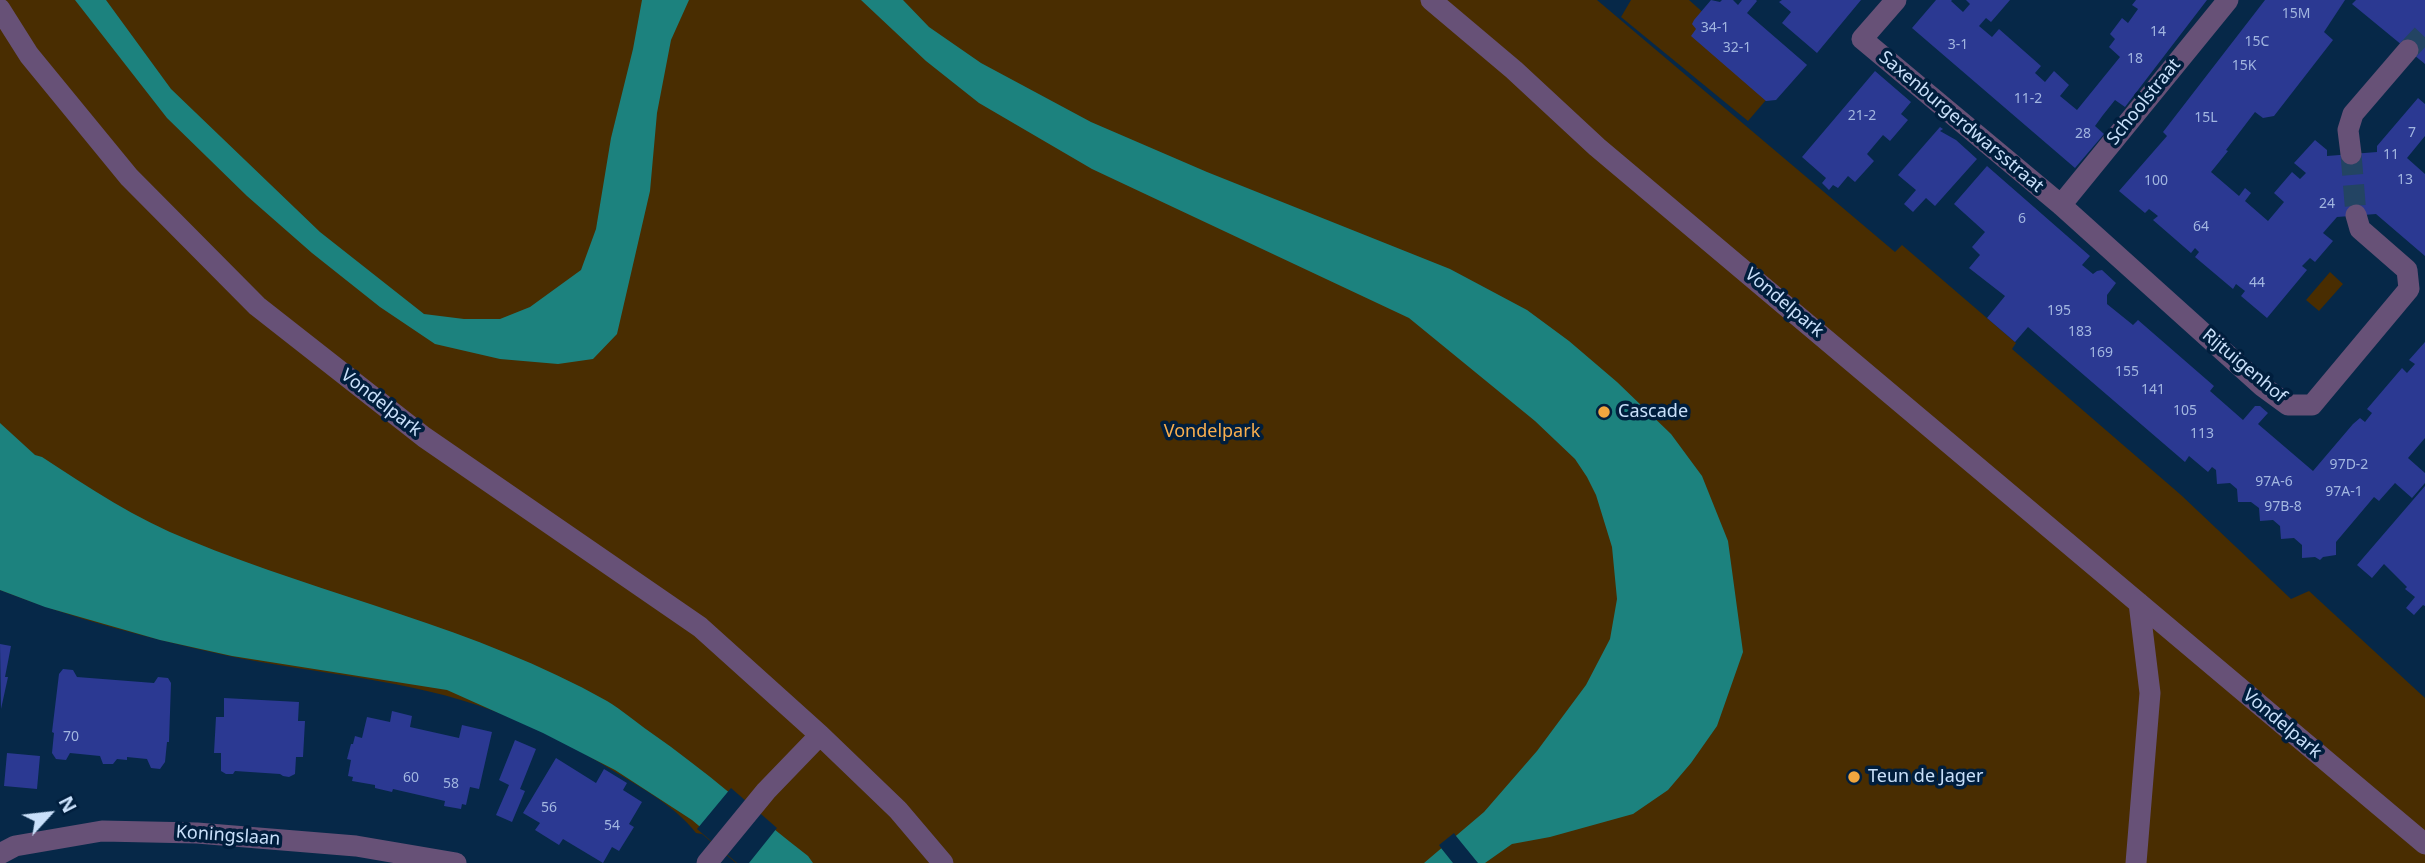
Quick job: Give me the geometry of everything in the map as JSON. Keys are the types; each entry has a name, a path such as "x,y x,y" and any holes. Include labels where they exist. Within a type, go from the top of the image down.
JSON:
{"street":[{"name":"Vondelpark","path":"1431,0 1514,70 1598,147 2425,844"},
{"name":"Saxenburgerdwarsstraat","path":"1896,0 1862,39 2061,205"},
{"name":"Schoolstraat","path":"2061,205 2228,0"},
{"name":"Vondelpark","path":"0,9 29,55 129,177 257,306 424,437 700,627 820,735 898,810 943,863"},
{"path":"2351,154 2348,130 2353,114 2408,50"},
{"name":"Rijtuigenhof","path":"2061,205 2262,386 2288,405 2312,405 2409,289 2407,270 2360,229 2356,215"},
{"path":"2136,863 2150,693 2140,603"},
{"path":"713,856 757,803 820,735"},
{"name":"Koningslaan","path":"0,854 15,846 102,831 197,833 356,846 456,863"}],"green space":[{"name":"Vondelpark","path":"0,0 1597,0 1895,252 1902,245 2016,343 2012,349 2181,495 2291,599 2309,591 2425,698 2425,863 736,863 646,791 569,745 494,711 462,700 396,684 229,656 171,643 113,628 0,590"},
{"path":"1631,0 1689,0 1707,16 1772,93 1748,121 1621,17"},
{"path":"2330,272 2343,284 2319,311 2306,300"}],"shaded area":[{"path":"75,0 106,0 171,89 320,232 424,314 464,319 500,319 530,307 581,270 596,229 611,138 642,0 689,0 671,40 657,113 650,191 617,334 593,359 558,364 500,359 435,344 380,307 312,253 247,196 167,118"},
{"path":"861,0 903,0 929,27 981,63 1091,122 1207,172 1450,269 1527,310 1617,382 1671,434 1702,476 1728,541 1743,652 1717,726 1668,790 1633,814 1550,837 1512,844 1485,863 1424,863 1484,812 1537,751 1586,685 1610,639 1617,599 1612,547 1596,495 1587,477 1575,459 1535,421 1409,318 1092,169 979,103 926,61"},
{"path":"0,423 35,455 169,532 506,653 607,701 710,777 808,856 813,863 743,863 692,820 615,770 543,733 447,690 232,656 160,640 45,607 0,590"}],"pier":[{"path":"731,788 777,828 749,863 737,863 697,829"},
{"path":"1454,833 1478,863 1453,863 1441,848 1439,845"}],"building":[{"path":"1711,0 1733,0 1738,5 1742,0 1756,0 1747,13 1807,65 1776,100 1766,101 1691,36 1696,29 1692,24 1694,20"},
{"path":"1861,0 1817,53 1782,23 1791,12 1779,2"},
{"path":"1936,0 1952,0 1963,12 1970,4 1966,0 2010,0 1991,22 1986,18 1979,26 1992,37 1999,29 2041,66 2035,73 2045,82 2054,71 2069,85 2060,96 2077,110 2120,57 2109,47 2115,39 2110,34 2122,18 2128,23 2138,9 2132,5 2136,0 2207,0 2125,107 2115,100 2103,115 2095,126 2104,134 2075,168 1912,28"},
{"path":"2265,0 2345,0 2324,32 2333,40 2274,116 2263,118 2255,112 2211,172 2239,196 2245,188 2251,193 2245,201 2268,221 2284,202 2274,193 2292,172 2300,179 2306,173 2294,163 2315,140 2327,150 2327,156 2377,152 2377,146 2418,98 2425,104 2425,136 2407,158 2425,174 2425,256 2376,214 2337,217 2323,233 2333,241 2315,262 2310,258 2302,266 2307,270 2267,318 2241,296 2245,291 2236,284 2233,289 2195,257 2199,252 2195,248 2191,253 2153,220 2158,216 2149,209 2145,213 2119,191 2167,136 2163,132"},
{"path":"2356,0 2425,0 2425,64 2352,4"},
{"path":"1875,71 1911,102 1901,114 1908,120 1890,141 1883,135 1867,154 1874,161 1855,182 1848,176 1838,188 1833,185 1829,190 1822,183 1826,178 1802,157"},
{"path":"1940,127 1943,129 1940,131 1956,140 1977,159 1935,206 1926,198 1913,212 1904,204 1916,190 1898,175"},
{"path":"1987,166 2090,256 2082,265 2093,274 2102,270 2116,283 2107,295 2107,304 2133,325 2138,320 2214,386 2210,391 2243,420 2255,406 2260,406 2268,413 2258,424 2313,471 2353,424 2360,418 2365,422 2372,413 2367,409 2402,368 2407,373 2415,364 2409,360 2425,342 2425,438 2408,458 2425,473 2425,483 2412,498 2395,483 2379,501 2374,497 2336,542 2336,555 2320,560 2315,557 2302,558 2302,545 2294,538 2281,539 2280,526 2273,520 2260,521 2259,508 2251,502 2238,502 2237,489 2230,483 2217,484 2216,470 2212,467 2208,472 2189,456 2185,462 2028,327 2015,342 1987,318 2005,296 1969,268 1980,255 1972,247 1985,232 1954,204"},
{"path":"2425,486 2425,606 2414,615 2406,608 2415,597 2384,564 2372,578 2357,565"},
{"path":"0,644 11,646 1,709"},
{"path":"63,669 73,670 77,677 154,683 158,677 168,678 171,683 169,742 165,762 160,769 151,768 147,759 127,757 127,760 117,759 113,764 103,764 100,756 70,753 66,760 56,759 52,753 52,732 59,674"},
{"path":"224,698 299,702 298,721 305,721 303,757 296,757 295,774 289,777 235,771 233,774 226,774 221,771 221,753 214,753 216,717 224,717"},
{"path":"392,711 412,716 410,727 459,738 462,725 492,732 479,789 470,787 466,805 462,804 461,809 444,806 445,801 393,789 392,792 375,788 375,785 352,781 353,777 348,776 351,760 347,759 351,744 355,736 362,738 367,717 390,722"},
{"path":"515,740 536,749 520,789 525,791 512,822 496,815 509,785 499,780"},
{"path":"7,753 40,756 37,789 4,786"},
{"path":"556,758 596,783 604,769 627,783 623,790 642,802 629,824 634,827 619,851 612,847 603,863 563,839 559,845 535,830 540,823 523,813"}],"tunnel":[{"path":"2408,50 2425,32"},
{"path":"2351,154 2356,215"}],"place":[{"name":"Cascade","path":"1604,412"},
{"name":"Teun de Jager","path":"1854,777"}]}
